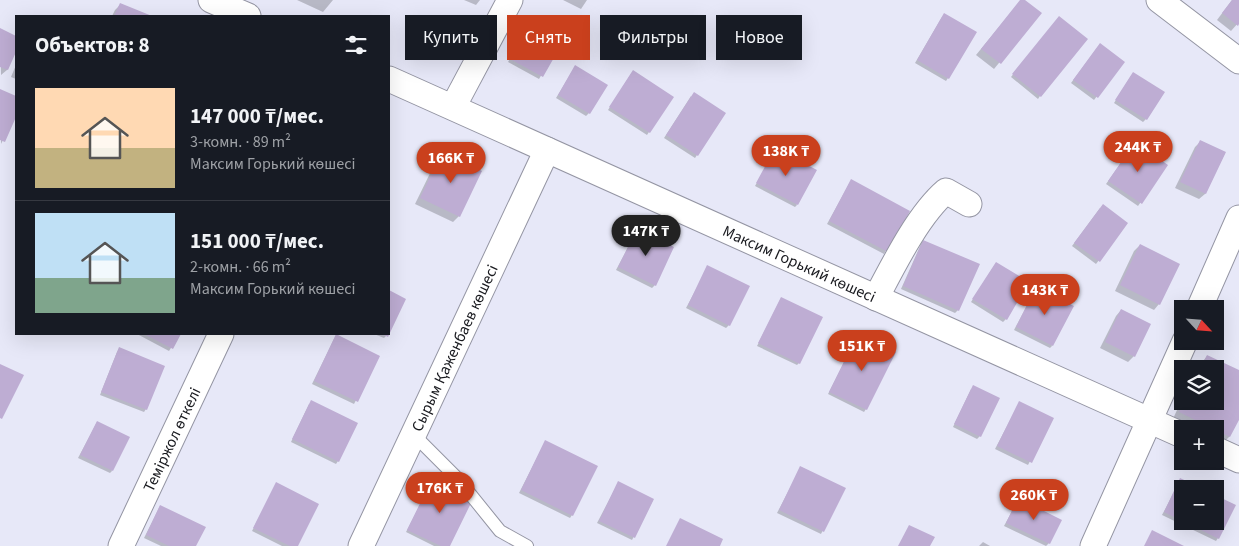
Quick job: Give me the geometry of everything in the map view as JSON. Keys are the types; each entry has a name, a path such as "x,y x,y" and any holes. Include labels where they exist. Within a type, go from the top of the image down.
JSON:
{"street":[{"path":"211,0 246,15"},
{"path":"453,107 510,0"},
{"path":"1159,0 1239,61"},
{"name":"Максим Горький көшесі","path":"390,79 1174,432"},
{"name":"Сырым Қаженбаев көшесі","path":"361,546 547,150"},
{"path":"876,298 899,255 934,201 946,191 969,204"},
{"path":"1203,300 1239,218"},
{"name":"Теміржол өткелі","path":"121,546 221,335"},
{"path":"1093,546 1181,350"},
{"path":"1224,454 1239,460"}],"lane":[{"path":"414,434 458,479 500,531 527,546"}],"building":[{"path":"1020,0 1025,0 1042,13 1001,64 981,49"},
{"path":"1232,0 1239,0 1238,26 1222,13"},
{"path":"120,3 150,15 114,15"},
{"path":"944,13 977,32 949,79 917,60"},
{"path":"1059,16 1088,39 1041,97 1012,74"},
{"path":"0,28 15,36 15,54 8,70 0,67"},
{"path":"1100,43 1125,62 1098,98 1073,80"},
{"path":"512,60 553,60 543,77"},
{"path":"575,65 608,85 590,114 558,95"},
{"path":"633,70 674,97 650,133 609,107"},
{"path":"1133,72 1165,92 1147,120 1115,100"},
{"path":"0,89 15,96 15,119 5,142 0,140"},
{"path":"694,92 726,113 698,156 666,135"},
{"path":"1200,140 1226,152 1206,194 1180,182"},
{"path":"1135,142 1168,165 1142,204 1108,181"},
{"path":"775,148 817,170 798,205 756,183"},
{"path":"442,152 482,171 460,217 420,198"},
{"path":"851,179 910,211 888,252 829,221"},
{"path":"1103,204 1128,223 1100,262 1074,243"},
{"path":"637,229 674,247 656,286 618,267"},
{"path":"923,240 980,264 959,311 903,286"},
{"path":"1140,244 1180,264 1160,305 1120,285"},
{"path":"996,262 1029,282 1007,320 972,299"},
{"path":"707,265 750,286 730,326 688,305"},
{"path":"1036,287 1074,306 1053,346 1016,327"},
{"path":"390,291 406,299 390,333"},
{"path":"781,297 823,317 800,364 758,343"},
{"path":"1121,309 1151,324 1135,357 1105,342"},
{"path":"858,333 896,352 867,410 829,392"},
{"path":"146,335 180,335 173,349"},
{"path":"336,335 380,356 358,402 314,381"},
{"path":"119,347 165,366 147,410 101,392"},
{"path":"1207,355 1218,360 1204,360"},
{"path":"1224,363 1239,370 1239,420 1230,437 1224,434 1224,420 1195,420 1179,412 1180,410 1224,410"},
{"path":"0,364 24,375 2,419 0,418"},
{"path":"973,385 1000,398 981,437 954,424"},
{"path":"311,400 358,423 339,462 292,439"},
{"path":"1019,401 1054,418 1032,463 997,446"},
{"path":"97,421 130,437 113,471 80,455"},
{"path":"545,440 598,466 573,516 521,490"},
{"path":"800,466 846,488 824,532 779,510"},
{"path":"432,479 473,499 450,546 441,546 407,530"},
{"path":"618,481 654,499 635,538 599,521"},
{"path":"276,482 319,504 298,546 290,546 253,528"},
{"path":"1174,491 1174,517 1164,512"},
{"path":"1018,498 1062,520 1050,544 1006,523"},
{"path":"1224,499 1236,505 1224,529"},
{"path":"160,505 206,527 196,546 169,546 146,535"},
{"path":"680,518 723,539 720,546 666,546"},
{"path":"909,525 935,537 930,546 898,546"},
{"path":"1152,530 1184,546 1144,546"},
{"path":"1201,530 1224,530 1219,539"}]}
